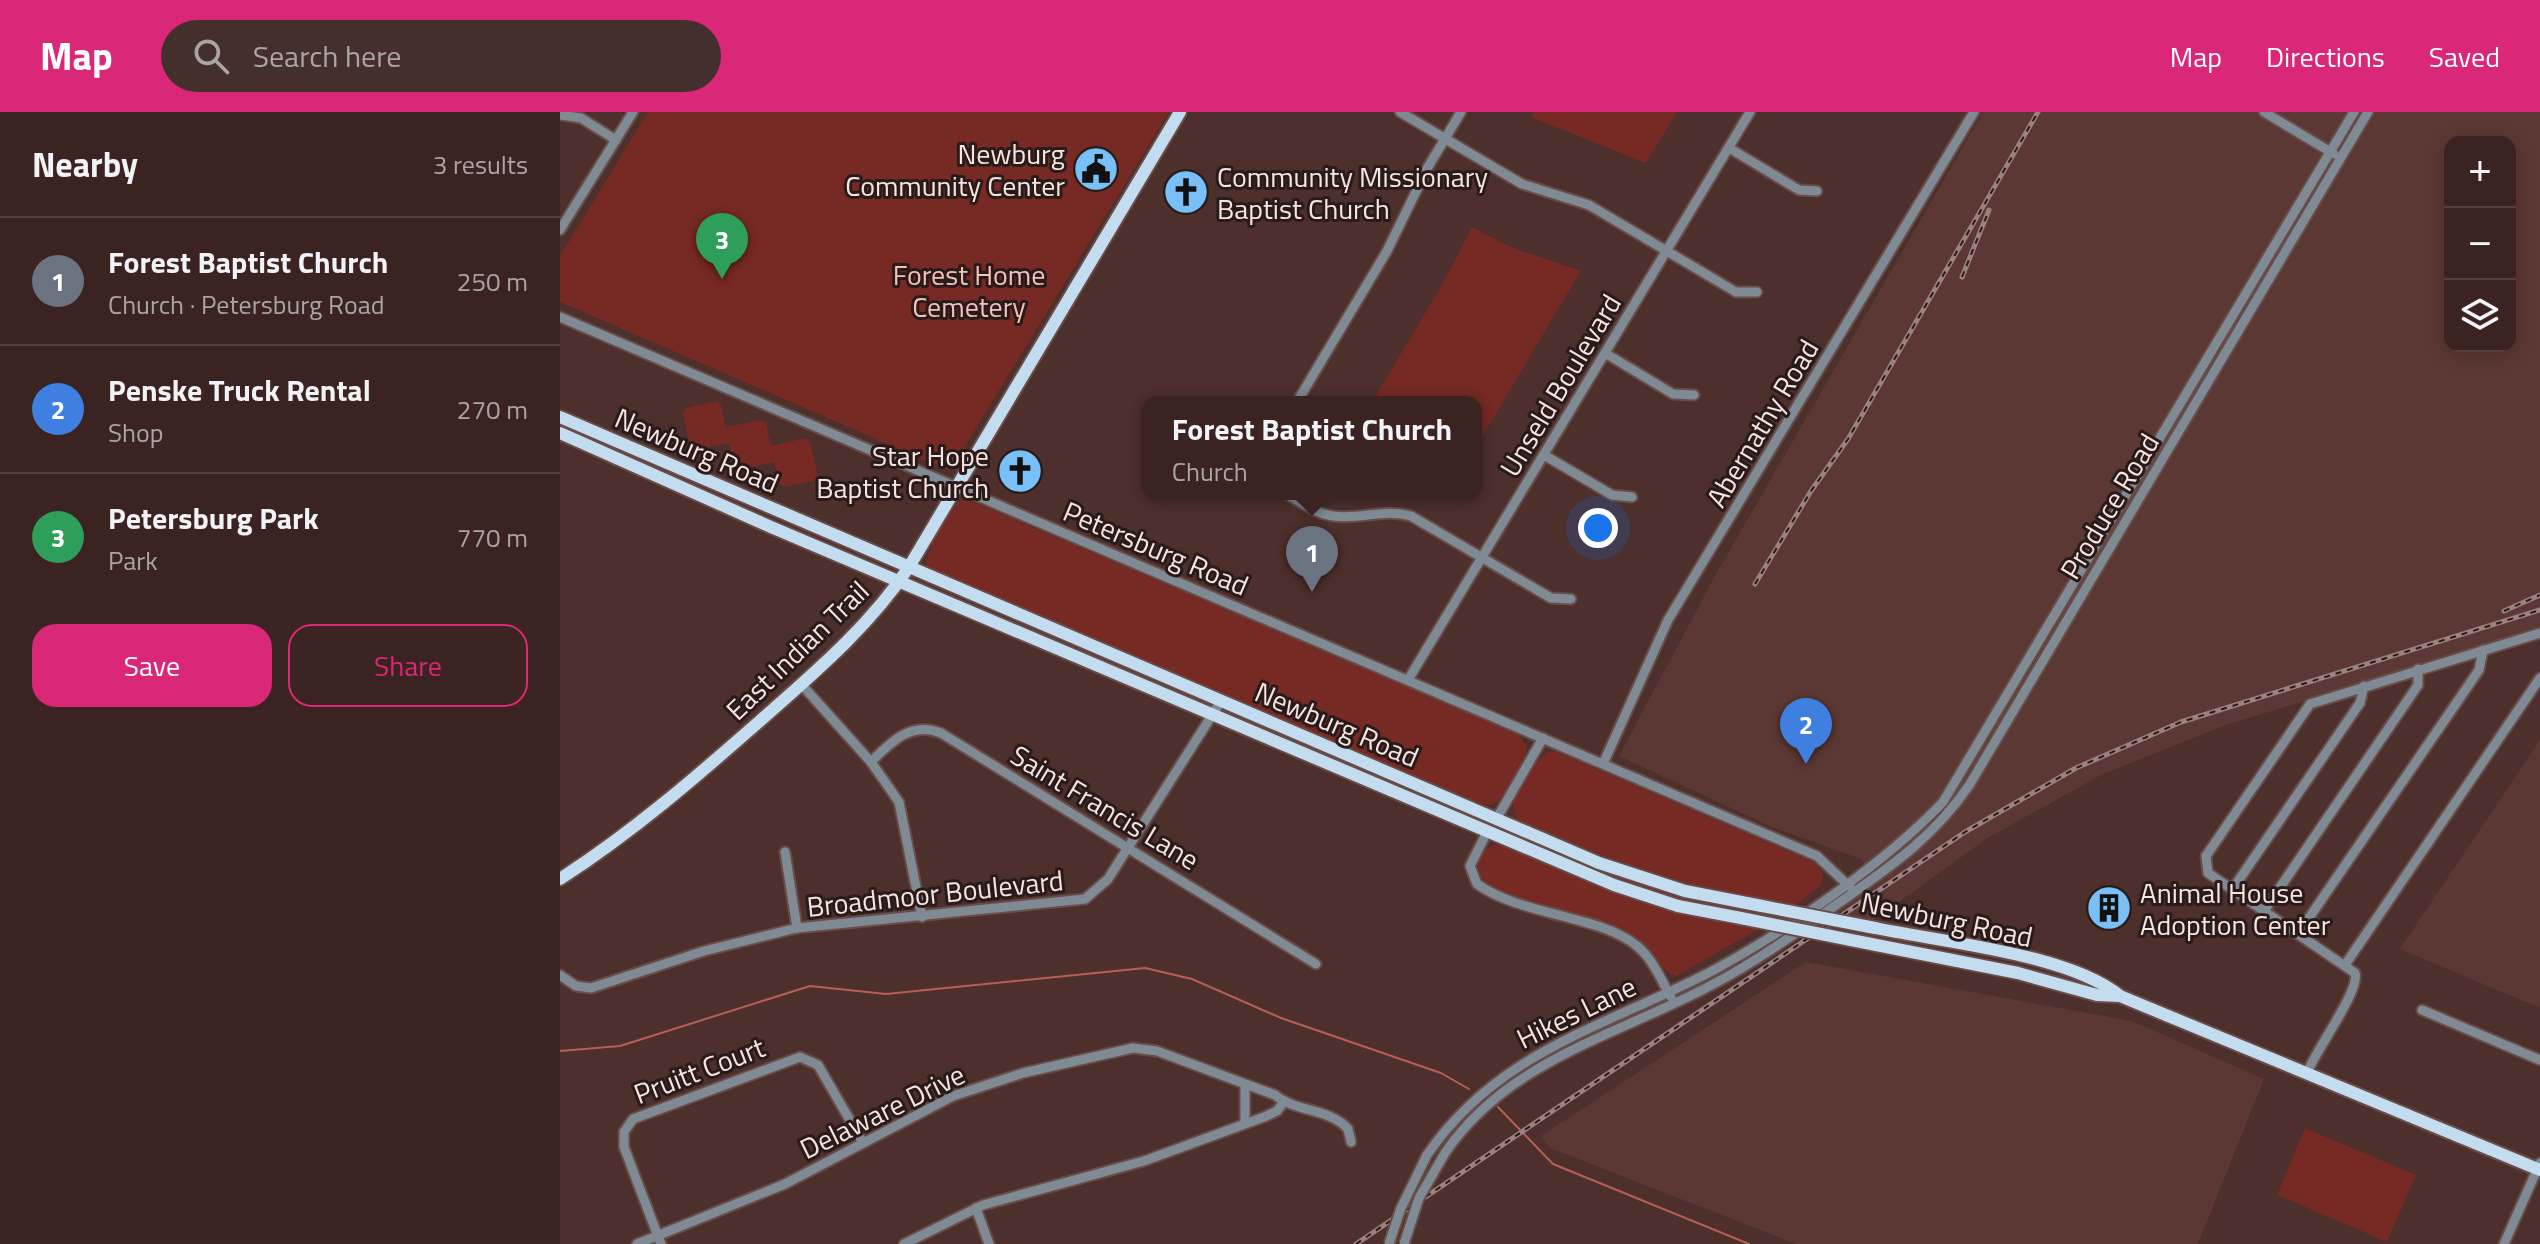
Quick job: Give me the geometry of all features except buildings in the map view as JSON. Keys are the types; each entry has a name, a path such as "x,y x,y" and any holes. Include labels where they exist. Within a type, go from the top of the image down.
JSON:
{"main road":[{"name":"East Indian Trail","path":"560,879 657,811 802,685 872,617 909,567 1180,112"},
{"name":"Newburg Road","path":"560,417 1599,863 1685,891 2036,961 2103,982 2120,996 2539,1167"},
{"name":"Newburg Road","path":"560,433 899,582 1614,885 1678,906 2018,973 2097,995 2120,996"}],"street":[{"path":"560,230 633,112"},
{"path":"1400,112 1522,184 1589,205 1736,292 1748,295 1757,292"},
{"path":"1301,396 1393,242 1461,112"},
{"name":"Unseld Boulevard","path":"1408,680 1750,112"},
{"name":"Abernathy Road","path":"1603,764 1668,620 1974,112"},
{"path":"2264,112 2341,158"},
{"name":"Produce Road","path":"1848,883 1915,831 1943,802 2354,112"},
{"name":"Produce Road","path":"1854,893 1936,830 1970,784 2368,112"},
{"path":"560,115 581,118 616,140"},
{"path":"1729,148 1799,190 1817,191"},
{"name":"Petersburg Road","path":"560,317 1817,856 1848,883 1854,893"},
{"path":"1605,353 1673,394 1694,395"},
{"path":"1544,455 1612,495 1632,497"},
{"path":"1297,500 1319,512 1335,516 1387,512 1411,516 1555,600 1571,599"},
{"path":"2308,1071 2315,1052 2357,983 2355,973 2208,873 2204,864 2235,810 2307,706 2540,633"},
{"path":"2298,934 2479,670 2483,650"},
{"path":"2264,911 2418,685 2418,669"},
{"path":"2345,965 2540,678"},
{"path":"802,685 891,788 903,813 922,917"},
{"path":"2232,890 2360,703 2364,686"},
{"name":"Broadmoor Boulevard","path":"560,975 576,986 591,988 704,951 797,928 1085,899 1108,879 1221,701"},
{"name":"Saint Francis Lane","path":"871,762 905,733 923,728 935,730 1316,964"},
{"path":"1497,818 1543,738"},
{"path":"1487,832 1470,866 1477,884 1503,900 1623,936 1645,953 1675,1003"},
{"path":"785,852 797,928"},
{"name":"Hikes Lane","path":"1389,1244 1401,1208 1427,1155 1456,1118 1509,1070 1743,953 1848,883"},
{"name":"Hikes Lane","path":"1404,1244 1419,1198 1445,1153 1466,1125 1523,1076 1748,966 1854,893"},
{"path":"2422,1010 2540,1060"},
{"name":"Delaware Drive","path":"637,1244 659,1240 785,1184 953,1096 990,1082 1133,1048 1157,1051 1275,1095 1283,1103 1342,1123 1348,1129 1351,1142"},
{"name":"Pruitt Court","path":"659,1240 624,1147 624,1132 633,1119 800,1057 818,1065 862,1141"},
{"path":"1245,1086 1245,1122"},
{"path":"904,1244 976,1208 1014,1194 1144,1161 1277,1111 1283,1103"},
{"path":"2504,1244 2539,1167"},
{"path":"976,1208 989,1244"}],"shaded area":[{"path":"1983,112 2540,112 2540,629 2226,725 2101,775 1986,839 1873,921 1834,913 1878,884 1861,859 1772,827 1619,756 1716,574"},
{"path":"2540,740 2540,1008 2400,949"},
{"path":"1806,962 2132,1021 2264,1079 2198,1244 1796,1244 1550,1148 1541,1136"}],"green space":[{"name":"Forest Home Cemetery","path":"648,112 1169,112 950,471 560,302 560,256"},
{"path":"1534,112 1677,112 1646,163 1531,117"},
{"path":"1472,227 1511,247 1581,271 1482,437 1482,396 1376,396 1443,283"},
{"path":"717,401 721,405 726,427 761,420 766,423 771,446 806,438 810,442 818,476 813,481 785,487 779,484 774,462 740,469 734,465 729,443 695,450 690,447 683,413 686,408"},
{"path":"964,498 1519,735 1527,746 1520,768 1500,799 1488,805 1476,804 926,568 939,530 952,509"},
{"path":"1548,752 1557,752 1815,863 1823,874 1822,885 1794,906 1666,880 1526,825 1516,818 1512,801 1531,766"},
{"path":"1514,830 1754,910 1756,915 1663,896 1511,837"},
{"path":"1508,845 1663,905 1759,929 1676,976 1663,968 1629,934 1489,887 1478,863 1487,848"},
{"path":"2305,1128 2416,1175 2387,1242 2277,1195"}],"waterway":[{"path":"560,1051 620,1046 810,986 886,994 1145,968 1192,979 1281,1018 1441,1073 1469,1089"},
{"path":"1498,1107 1553,1164 1749,1244"}],"railway":[{"path":"1755,584 1811,491 1848,439 2038,112"},
{"path":"1962,277 1989,210"},
{"path":"2504,611 2540,595"},
{"path":"1356,1244 1965,832 2076,768 2181,722 2540,610"}],"place":[{"name":"Newburg Community Center","path":"1096,169"},
{"name":"Community Missionary Baptist Church","path":"1186,192"},
{"name":"Petersburg Park","path":"722,279"},
{"name":"Star Hope Baptist Church","path":"1020,471"},
{"name":"Forest Baptist Church","path":"1312,592"},
{"name":"Penske Truck Rental","path":"1806,764"},
{"name":"Animal House Adoption Center","path":"2109,908"}]}
